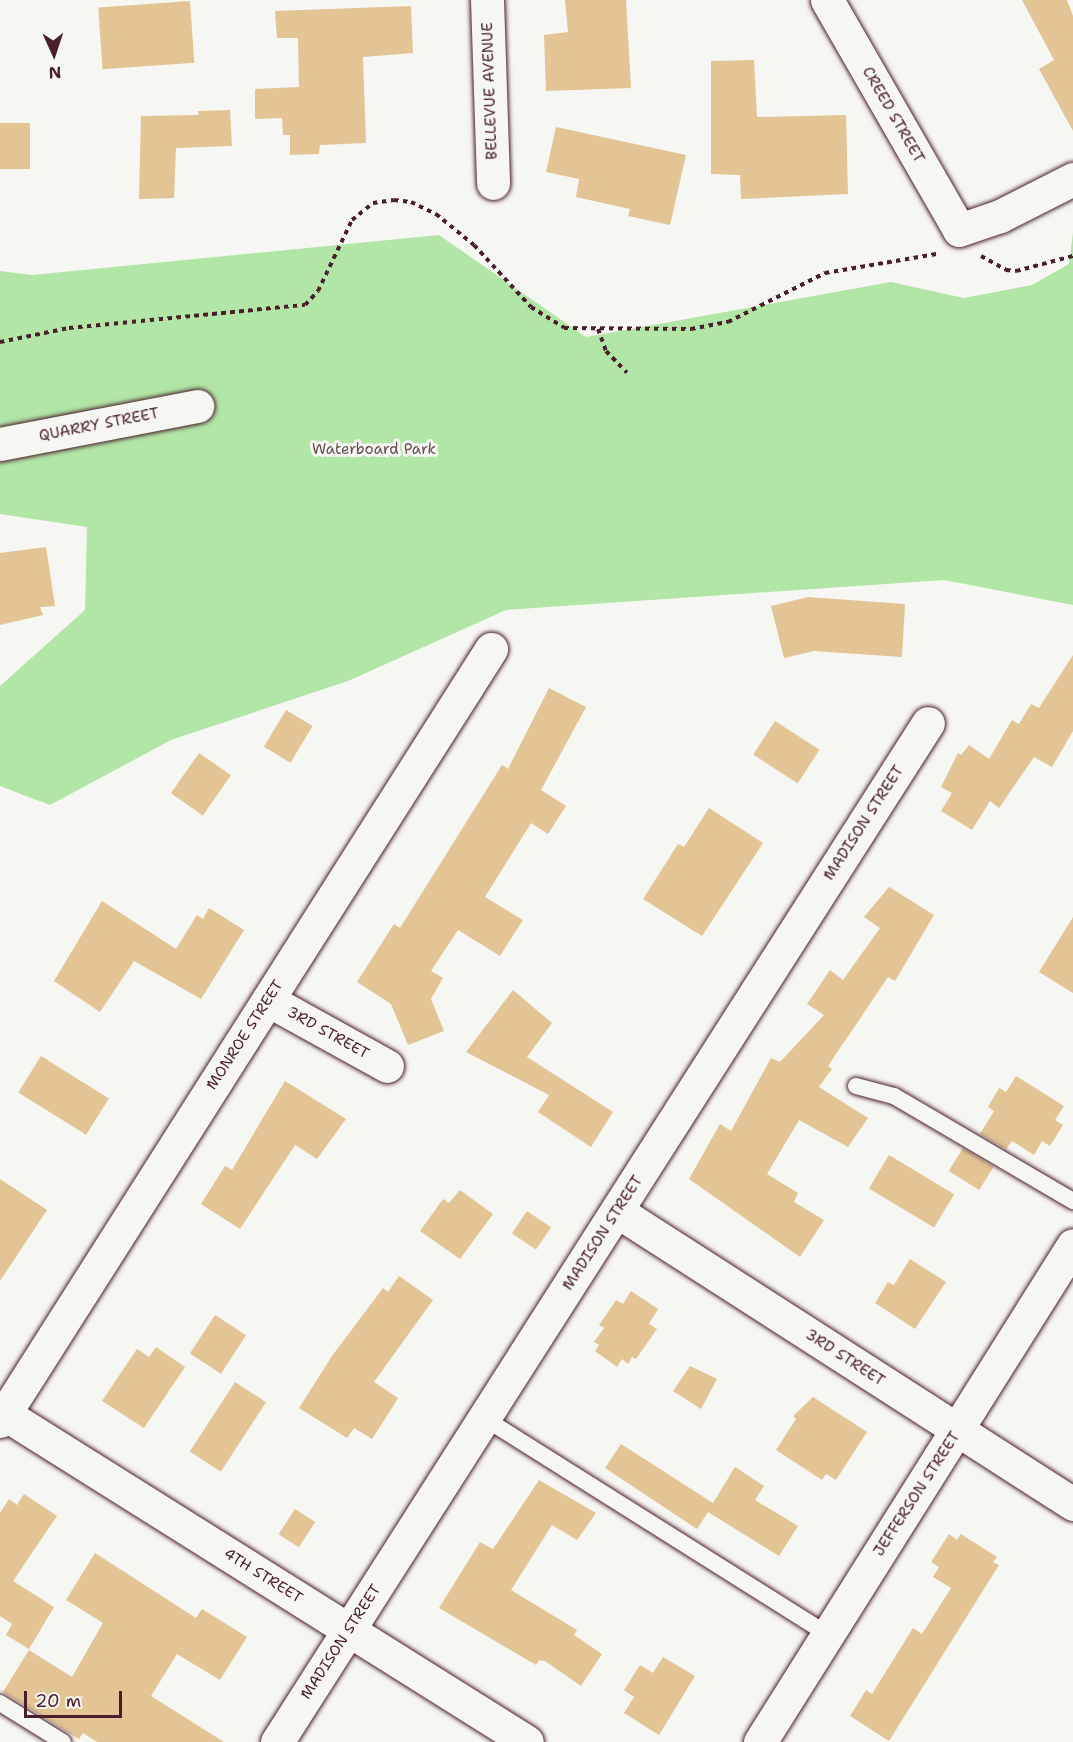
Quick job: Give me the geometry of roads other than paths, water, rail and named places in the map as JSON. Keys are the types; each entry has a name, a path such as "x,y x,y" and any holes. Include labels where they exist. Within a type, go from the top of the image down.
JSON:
{"street":[{"name":"BELLEVUE AVENUE","path":"487,0 493,183"},
{"name":"CREED STREET","path":"827,0 965,239 1000,216 1073,179"},
{"name":"QUARRY STREET","path":"0,444 197,406"},
{"name":"MONROE STREET","path":"1,1415 491,649"},
{"name":"MADISON STREET","path":"277,1742 928,723"},
{"name":"3RD STREET","path":"268,1000 387,1065"},
{"name":"3RD STREET","path":"617,1211 1073,1504"},
{"name":"JEFFERSON STREET","path":"760,1742 826,1634 958,1431 1073,1245"},
{"name":"4TH STREET","path":"1,1415 526,1742"}],"lane":[{"path":"856,1086 894,1096 1073,1201"},
{"path":"483,1418 826,1634"},
{"path":"0,1703 63,1742"}],"park label":[{"name":"Waterboard Park","path":"374,450"}]}
